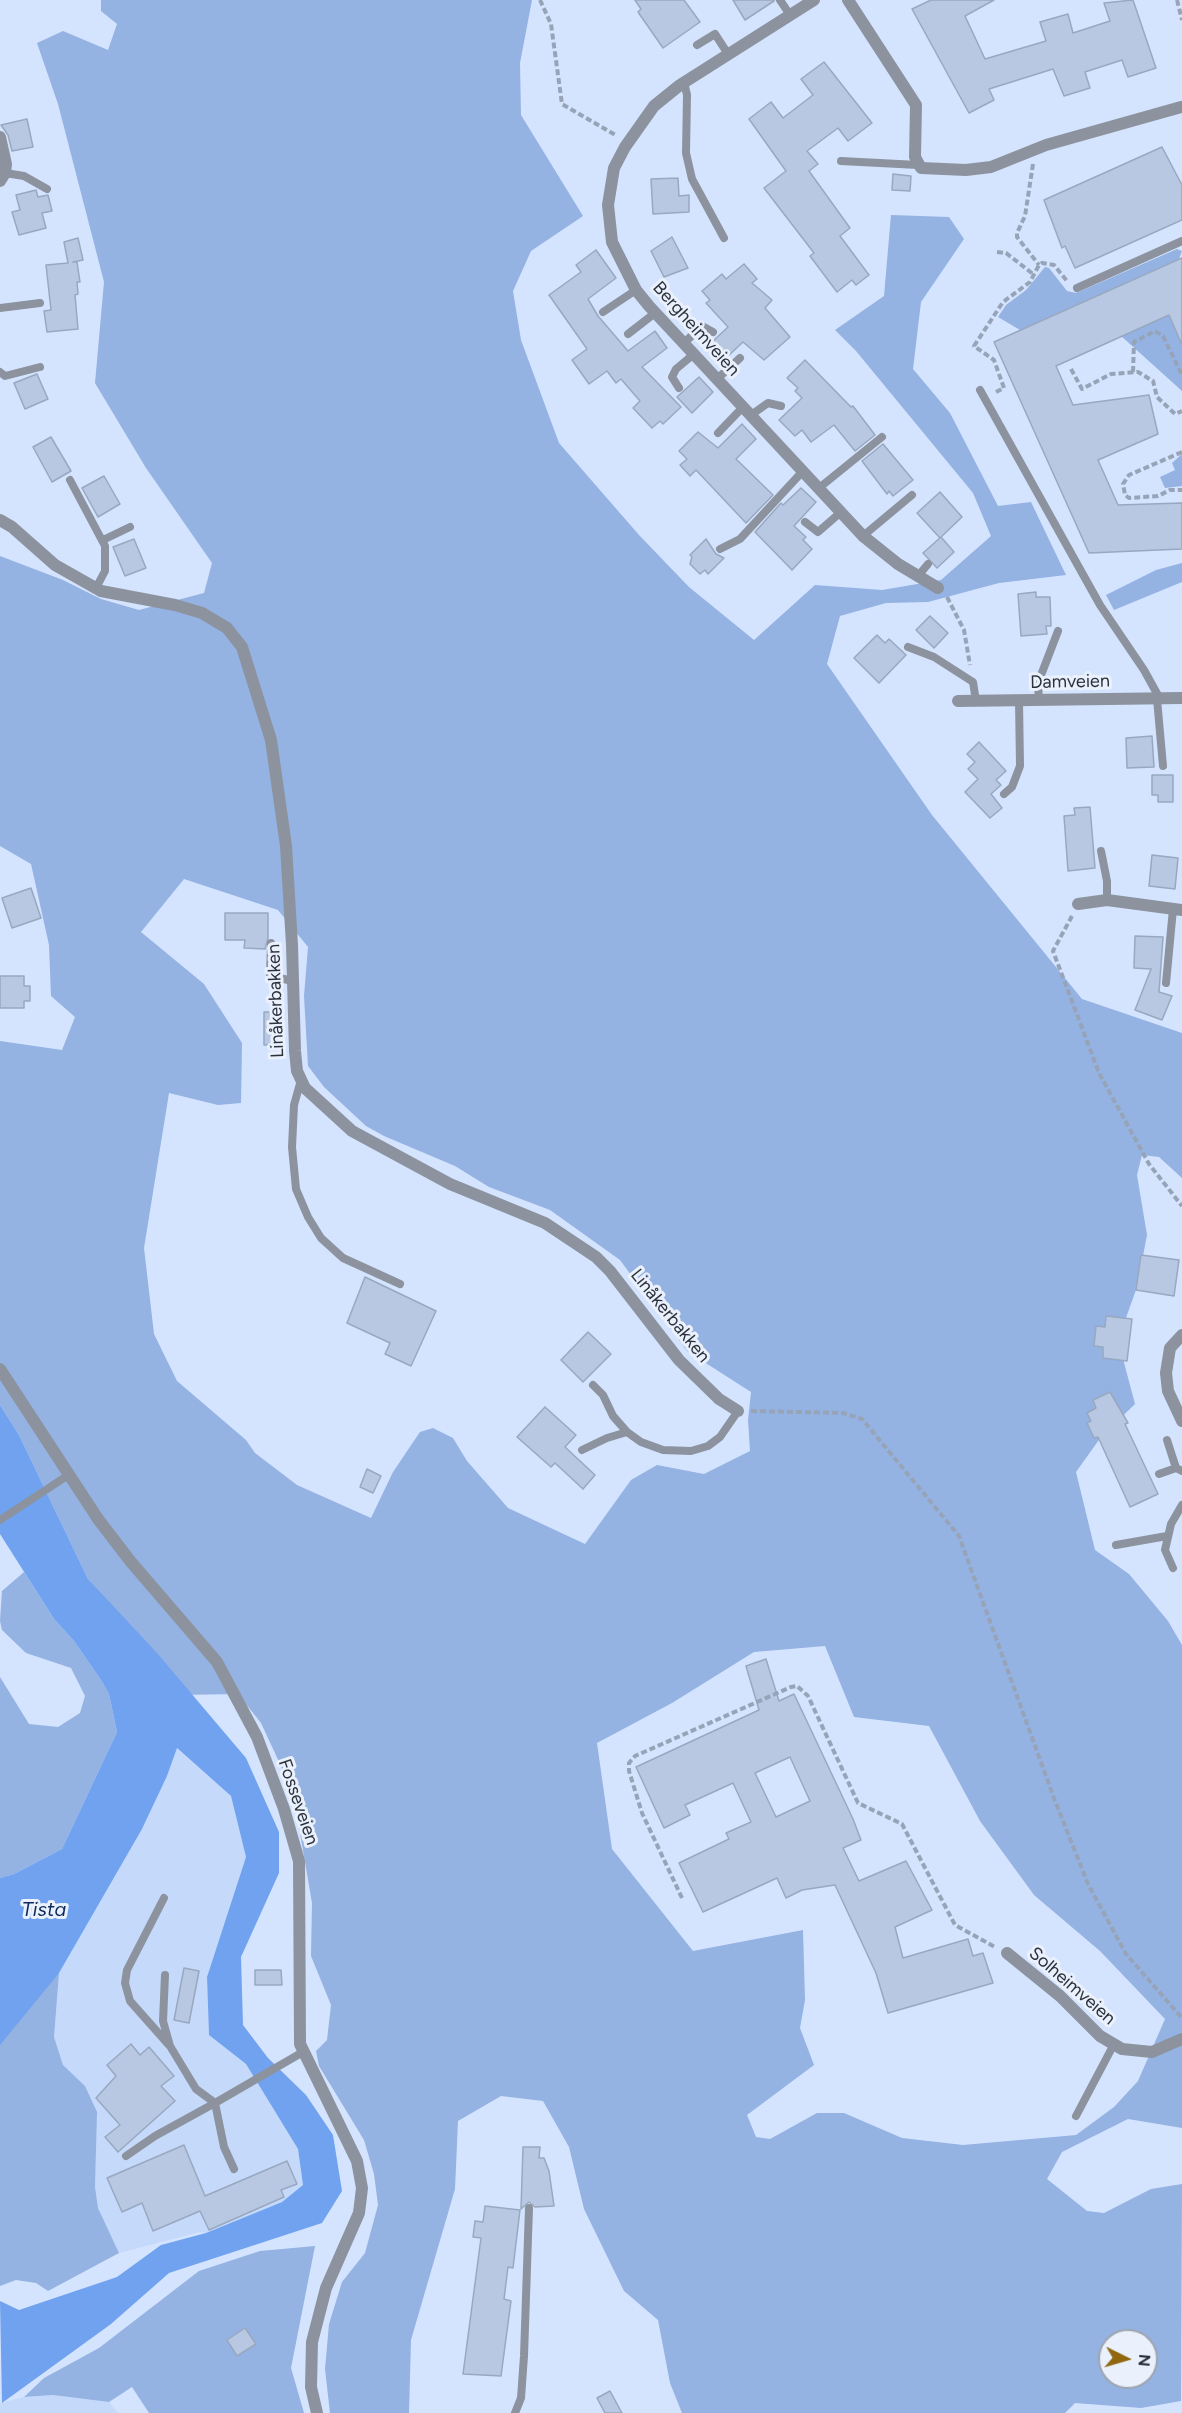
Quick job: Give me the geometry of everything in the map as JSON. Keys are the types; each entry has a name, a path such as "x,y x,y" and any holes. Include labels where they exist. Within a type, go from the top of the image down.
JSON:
{"street":[{"name":"Bergheimveien","path":"814,0 684,82 654,106 628,142 614,168 609,196 609,223 618,259 636,290 655,313 872,545 938,588"},
{"path":"848,0 916,105 915,157 918,165 928,169 980,169 1036,149 1181,107"},
{"path":"0,136 6,164 3,177"},
{"name":"Linåkerbakken","path":"0,520 12,527 55,565 96,588 202,613 226,628 242,647 271,740 286,846 295,1051 305,1088 352,1131 450,1184 545,1223 596,1257 610,1271 680,1360 719,1399 738,1411"},
{"name":"Damveien","path":"958,701 1182,698"},
{"path":"1078,904 1107,900 1178,909"},
{"path":"1182,1335 1170,1348 1166,1373 1168,1390 1182,1420"},
{"name":"Fosseveien","path":"0,1369 98,1520 124,1554 217,1662 256,1737 284,1809 299,1861 300,2044 357,2161 362,2194 359,2213 318,2312 310,2367 311,2387 317,2413"},
{"name":"Solheimveien","path":"1007,1953 1060,1996 1100,2036 1122,2049 1152,2052 1182,2038"}],"lane":[{"path":"780,0 790,15"},
{"path":"697,45 715,34 728,54"},
{"path":"684,82 687,95 686,153 692,179 724,238"},
{"path":"841,161 918,165"},
{"path":"3,177 24,176 47,189"},
{"path":"1077,288 1182,241"},
{"path":"603,312 636,290"},
{"path":"0,308 40,303"},
{"path":"628,334 655,313"},
{"path":"684,343 702,326 713,332"},
{"path":"679,388 672,376 676,369 694,354"},
{"path":"717,379 740,358"},
{"path":"0,372 5,376 40,367"},
{"path":"982,394 1100,605 1144,670 1159,699 1163,766"},
{"path":"718,433 747,411 768,403 782,406"},
{"path":"819,488 882,437"},
{"path":"720,549 740,539 803,471"},
{"path":"70,480 103,540 106,557 105,571 96,588"},
{"path":"863,536 912,495"},
{"path":"805,522 818,532 841,512"},
{"path":"103,540 130,527"},
{"path":"918,576 928,564"},
{"path":"1039,700 1038,683 1058,631"},
{"path":"908,647 934,657 973,682 976,701"},
{"path":"1004,794 1012,787 1020,766 1019,701"},
{"path":"1101,851 1107,881 1107,900"},
{"path":"1166,982 1178,909"},
{"path":"271,943 270,976 293,981"},
{"path":"301,1080 294,1105 292,1148 296,1189 308,1216 321,1238 343,1258 400,1284"},
{"path":"593,1385 603,1395 613,1416 627,1432 641,1442 663,1450 691,1451 708,1446 720,1437 738,1411"},
{"path":"582,1450 607,1438 627,1432"},
{"path":"1159,1474 1179,1469 1167,1440"},
{"path":"0,1520 70,1474"},
{"path":"1173,1568 1165,1550 1167,1536 1182,1505"},
{"path":"1116,1545 1167,1536"},
{"path":"164,1898 127,1970 125,1983 130,2001 170,2046 196,2089 215,2103 224,2147 234,2169"},
{"path":"165,1975 163,2021 170,2046"},
{"path":"1076,2116 1114,2044"},
{"path":"126,2156 155,2136 303,2052"},
{"path":"515,2413 521,2398 524,2356 529,2208"}],"path":[{"path":"540,0 551,24 562,104 628,142"},
{"path":"1177,0 1182,20"},
{"path":"1036,149 1025,216 1017,237 1039,265"},
{"path":"997,252 1006,253 1033,274"},
{"path":"982,394 1004,388 994,360 974,346 1003,302 1030,282 1042,262 1054,265 1073,287 1077,288"},
{"path":"1133,372 1134,342 1155,332 1163,336 1179,364 1182,375"},
{"path":"1071,369 1082,389 1111,374 1133,372 1149,376 1153,381 1157,398 1175,414 1182,411"},
{"path":"1182,452 1130,476 1123,484 1125,495 1129,498 1158,496 1170,490 1182,490"},
{"path":"938,588 951,601 960,617 973,682"},
{"path":"1078,904 1053,951 1099,1073 1149,1164 1182,1206"},
{"path":"738,1411 843,1413 862,1419 959,1536 1054,1802 1088,1884 1126,1954 1182,2018"},
{"path":"682,1898 642,1813 628,1771 629,1763 635,1756 791,1687 798,1686 808,1696 858,1803 902,1824 955,1925 964,1932 1007,1953"}],"shaded area":[{"path":"101,0 532,0 520,63 521,115 583,216 531,251 513,291 521,340 559,443 639,535 689,587 754,640 815,585 882,590 941,580 991,536 973,493 856,351 835,330 884,296 891,215 949,217 964,239 921,302 913,369 950,413 998,506 1031,502 1066,575 999,583 928,602 886,603 840,616 827,664 932,815 1082,999 1182,1033 1182,1178 1159,1157 1142,1155 1137,1175 1147,1235 1137,1287 1118,1340 1135,1404 1101,1437 1076,1472 1095,1550 1129,1574 1168,1621 1182,1645 1182,2128 1128,2119 1062,2152 1047,2179 1087,2211 1104,2213 1151,2189 1182,2184 1181,2401 1141,2408 1075,2403 1065,2413 682,2413 670,2383 658,2320 624,2291 584,2209 569,2147 543,2101 501,2096 458,2121 455,2189 411,2340 409,2413 330,2413 325,2369 329,2324 342,2282 365,2253 378,2205 374,2174 364,2140 319,2066 316,2051 327,2040 331,2005 311,1956 312,1903 293,1792 261,1723 238,1694 177,1695 116,1611 88,1579 19,1435 0,1405 0,1041 62,1050 75,1017 51,996 49,945 31,864 0,846 0,556 63,580 101,599 139,610 204,593 212,563 146,468 95,383 104,282 58,104 37,43 63,31 108,50 117,24 101,11","holes":["184,879 278,910 308,947 304,996 308,1066 324,1087 366,1126 455,1166 489,1187 550,1210 620,1260 687,1351 751,1392 748,1420 750,1451 704,1474 657,1465 631,1480 585,1544 508,1508 467,1461 453,1438 433,1428 420,1432 393,1472 371,1518 297,1485 255,1453 246,1440 177,1381 154,1334 144,1248 169,1093 218,1105 241,1103 242,1043 204,984 141,932","825,1646 854,1717 929,1726 980,1821 1034,1895 1100,1951 1165,2019 1138,2081 1114,2107 1076,2135 963,2145 902,2138 844,2113 817,2113 770,2139 756,2137 747,2115 814,2065 800,2028 805,2000 803,1930 693,1951 612,1849 597,1743 672,1703 754,1652"]},
{"path":"1177,249 1182,251 1179,259 1020,330 998,317 1006,305 1026,290 1045,267 1049,268 1067,291 1076,293"},
{"path":"1182,276 1182,391 1110,326"},
{"path":"1182,454 1182,486 1165,488 1160,477 1175,470 1172,463"},
{"path":"1182,563 1182,582 1114,610 1106,595 1156,570"},
{"path":"24,1572 54,1619 74,1641 101,1680 109,1694 117,1732 62,1849 14,1874 0,1878 0,1677 29,1724 58,1727 80,1713 85,1696 71,1668 26,1653 2,1630 0,1621 2,1591"},
{"path":"176,1748 231,1796 246,1857 207,1977 209,2035 246,2064 298,2149 303,2186 282,2202 206,2233 200,2232 119,2253 98,2208 95,2187 96,2149 85,2086 63,2065 54,2037 59,1973 142,1829 167,1776"},
{"path":"59,1973 54,2037 63,2065 85,2086 97,2112 95,2187 98,2208 119,2253 48,2291 36,2283 16,2280 0,2286 0,2038 31,1997"},
{"path":"315,2246 291,2368 304,2413 149,2413 132,2387 109,2402 53,2395 24,2397 44,2378 99,2348 199,2271 260,2251"},
{"path":"53,2395 109,2402 118,2413 0,2413 0,2403 24,2397"}],"water":[{"name":"Tista","path":"0,1405 19,1435 88,1579 157,1653 246,1758 279,1832 279,1873 241,1957 243,2025 268,2058 306,2095 333,2135 342,2191 322,2223 169,2273 111,2324 2,2403 0,2301 19,2310 117,2277 161,2245 206,2233 282,2202 303,2185 298,2149 246,2064 209,2035 207,1977 246,1857 231,1796 177,1748 167,1776 142,1829 59,1973 0,2045 0,1878 14,1874 62,1849 117,1732 109,1694 101,1680 74,1641 54,1619 0,1534"}],"building":[{"path":"635,0 684,0 700,22 663,48 638,12 641,9"},
{"path":"733,0 774,0 774,1 745,20"},
{"path":"931,0 994,0 965,16 985,59 1046,41 1040,22 1068,14 1073,33 1110,21 1104,3 1133,0 1156,68 1128,77 1122,60 1085,72 1090,88 1064,96 1053,69 989,89 994,100 969,113 912,9"},
{"path":"824,62 872,123 848,141 838,128 807,151 818,164 809,171 850,228 840,236 869,275 856,285 852,280 837,292 810,256 814,253 764,188 786,171 749,119 771,102 783,118 813,95 801,79"},
{"path":"27,119 33,147 12,151 8,135 1,125"},
{"path":"1162,147 1182,185 1182,220 1075,268 1065,246 1062,248 1044,200"},
{"path":"893,174 911,176 910,191 892,190"},
{"path":"678,178 679,196 689,195 689,212 653,214 651,179"},
{"path":"36,190 38,197 48,195 52,211 42,213 46,228 19,235 12,212 20,210 16,195"},
{"path":"672,237 688,268 664,277 651,251"},
{"path":"78,238 83,260 73,262 77,262 80,282 77,282 78,294 75,295 78,329 47,332 44,311 51,310 46,265 68,263 64,242"},
{"path":"596,250 616,278 588,299 598,316 628,351 655,331 667,348 642,367 681,407 663,424 660,421 652,428 633,408 640,401 621,379 616,383 607,371 589,384 572,360 587,349 549,295 581,272 576,265"},
{"path":"1182,258 1182,345 1169,315 1056,366 1073,405 1149,395 1158,434 1098,460 1118,505 1182,503 1182,549 1089,553 994,342"},
{"path":"744,264 757,279 752,283 772,300 765,308 790,337 764,360 743,342 725,359 710,344 728,327 706,303 710,300 702,291 722,274 726,279"},
{"path":"805,360 851,407 853,406 875,435 855,451 834,425 811,442 802,430 795,436 779,420 802,398 795,391 798,388 787,378"},
{"path":"37,374 48,399 25,409 14,383"},
{"path":"699,377 713,392 692,413 677,397"},
{"path":"742,424 756,439 736,459 773,495 746,523 696,470 690,476 680,465 687,459 679,451 698,432 718,448"},
{"path":"51,437 71,471 52,482 33,447"},
{"path":"883,444 913,480 893,496 889,491 887,494 862,461"},
{"path":"104,476 120,504 98,517 82,488"},
{"path":"801,488 816,502 794,526 806,537 803,540 812,549 792,570 755,532 781,503 783,505"},
{"path":"940,492 962,517 940,538 917,513"},
{"path":"941,537 954,552 937,568 923,553"},
{"path":"134,539 146,568 125,576 113,547"},
{"path":"706,539 716,554 724,558 708,574 705,570 700,574 690,564 692,557 690,555"},
{"path":"1036,592 1036,597 1050,597 1051,626 1046,626 1047,634 1021,636 1018,594"},
{"path":"930,616 948,633 934,648 916,630"},
{"path":"877,635 885,643 889,639 906,655 879,683 854,658"},
{"path":"1152,736 1154,767 1127,768 1126,738"},
{"path":"979,742 1006,771 996,780 1001,785 991,794 1002,808 990,818 965,792 978,779 968,769 975,762 967,754"},
{"path":"1152,775 1173,775 1173,802 1158,802 1158,795 1152,795"},
{"path":"1090,807 1095,868 1068,871 1064,816 1075,815 1074,808"},
{"path":"1152,855 1178,858 1175,889 1149,886"},
{"path":"31,888 41,918 12,928 2,898"},
{"path":"225,913 268,913 268,938 265,949 244,948 245,940 225,940"},
{"path":"1135,936 1163,937 1159,992 1172,996 1162,1020 1135,1010 1151,969 1134,968"},
{"path":"0,976 24,976 24,986 30,986 30,1001 24,1001 24,1008 0,1008"},
{"path":"264,1012 281,1012 281,1045 264,1045"},
{"path":"1141,1255 1179,1260 1174,1296 1136,1290"},
{"path":"365,1277 436,1311 411,1366 385,1354 390,1343 347,1323"},
{"path":"1106,1316 1132,1319 1127,1361 1103,1358 1103,1347 1094,1346 1096,1326 1105,1327"},
{"path":"588,1332 611,1354 583,1382 561,1360"},
{"path":"1110,1392 1128,1423 1125,1424 1158,1494 1130,1507 1098,1437 1094,1438 1087,1423 1091,1421 1087,1413 1096,1408 1093,1400"},
{"path":"545,1407 576,1435 565,1447 595,1475 583,1489 555,1463 551,1467 517,1437"},
{"path":"367,1469 381,1476 373,1493 360,1487"},
{"path":"766,1659 779,1701 794,1694 861,1840 843,1848 859,1881 906,1861 932,1910 895,1927 903,1958 968,1939 973,1956 983,1953 993,1983 888,2013 876,1973 835,1885 802,1890 786,1898 777,1878 703,1912 679,1863 729,1839 726,1833 751,1822 733,1783 685,1805 690,1815 664,1828 636,1767 759,1710 746,1666","holes":["790,1757 810,1801 776,1817 755,1773"]},
{"path":"184,1968 199,1971 189,2023 174,2020"},
{"path":"255,1970 281,1970 282,1985 255,1985"},
{"path":"131,2044 140,2055 149,2047 174,2076 161,2086 175,2101 118,2152 105,2137 120,2125 96,2098 116,2076 107,2065"},
{"path":"184,2145 205,2196 287,2161 297,2184 281,2190 284,2197 209,2230 200,2211 153,2231 142,2203 122,2212 107,2178"},
{"path":"523,2147 540,2147 539,2158 544,2158 549,2171 554,2206 535,2207 529,2202 521,2209"},
{"path":"485,2206 520,2210 513,2268 508,2267 504,2299 511,2301 501,2376 463,2374 481,2238 473,2237 475,2221 483,2222"},
{"path":"245,2328 256,2344 237,2356 227,2340"},
{"path":"610,2391 622,2413 605,2413 597,2398"}]}
